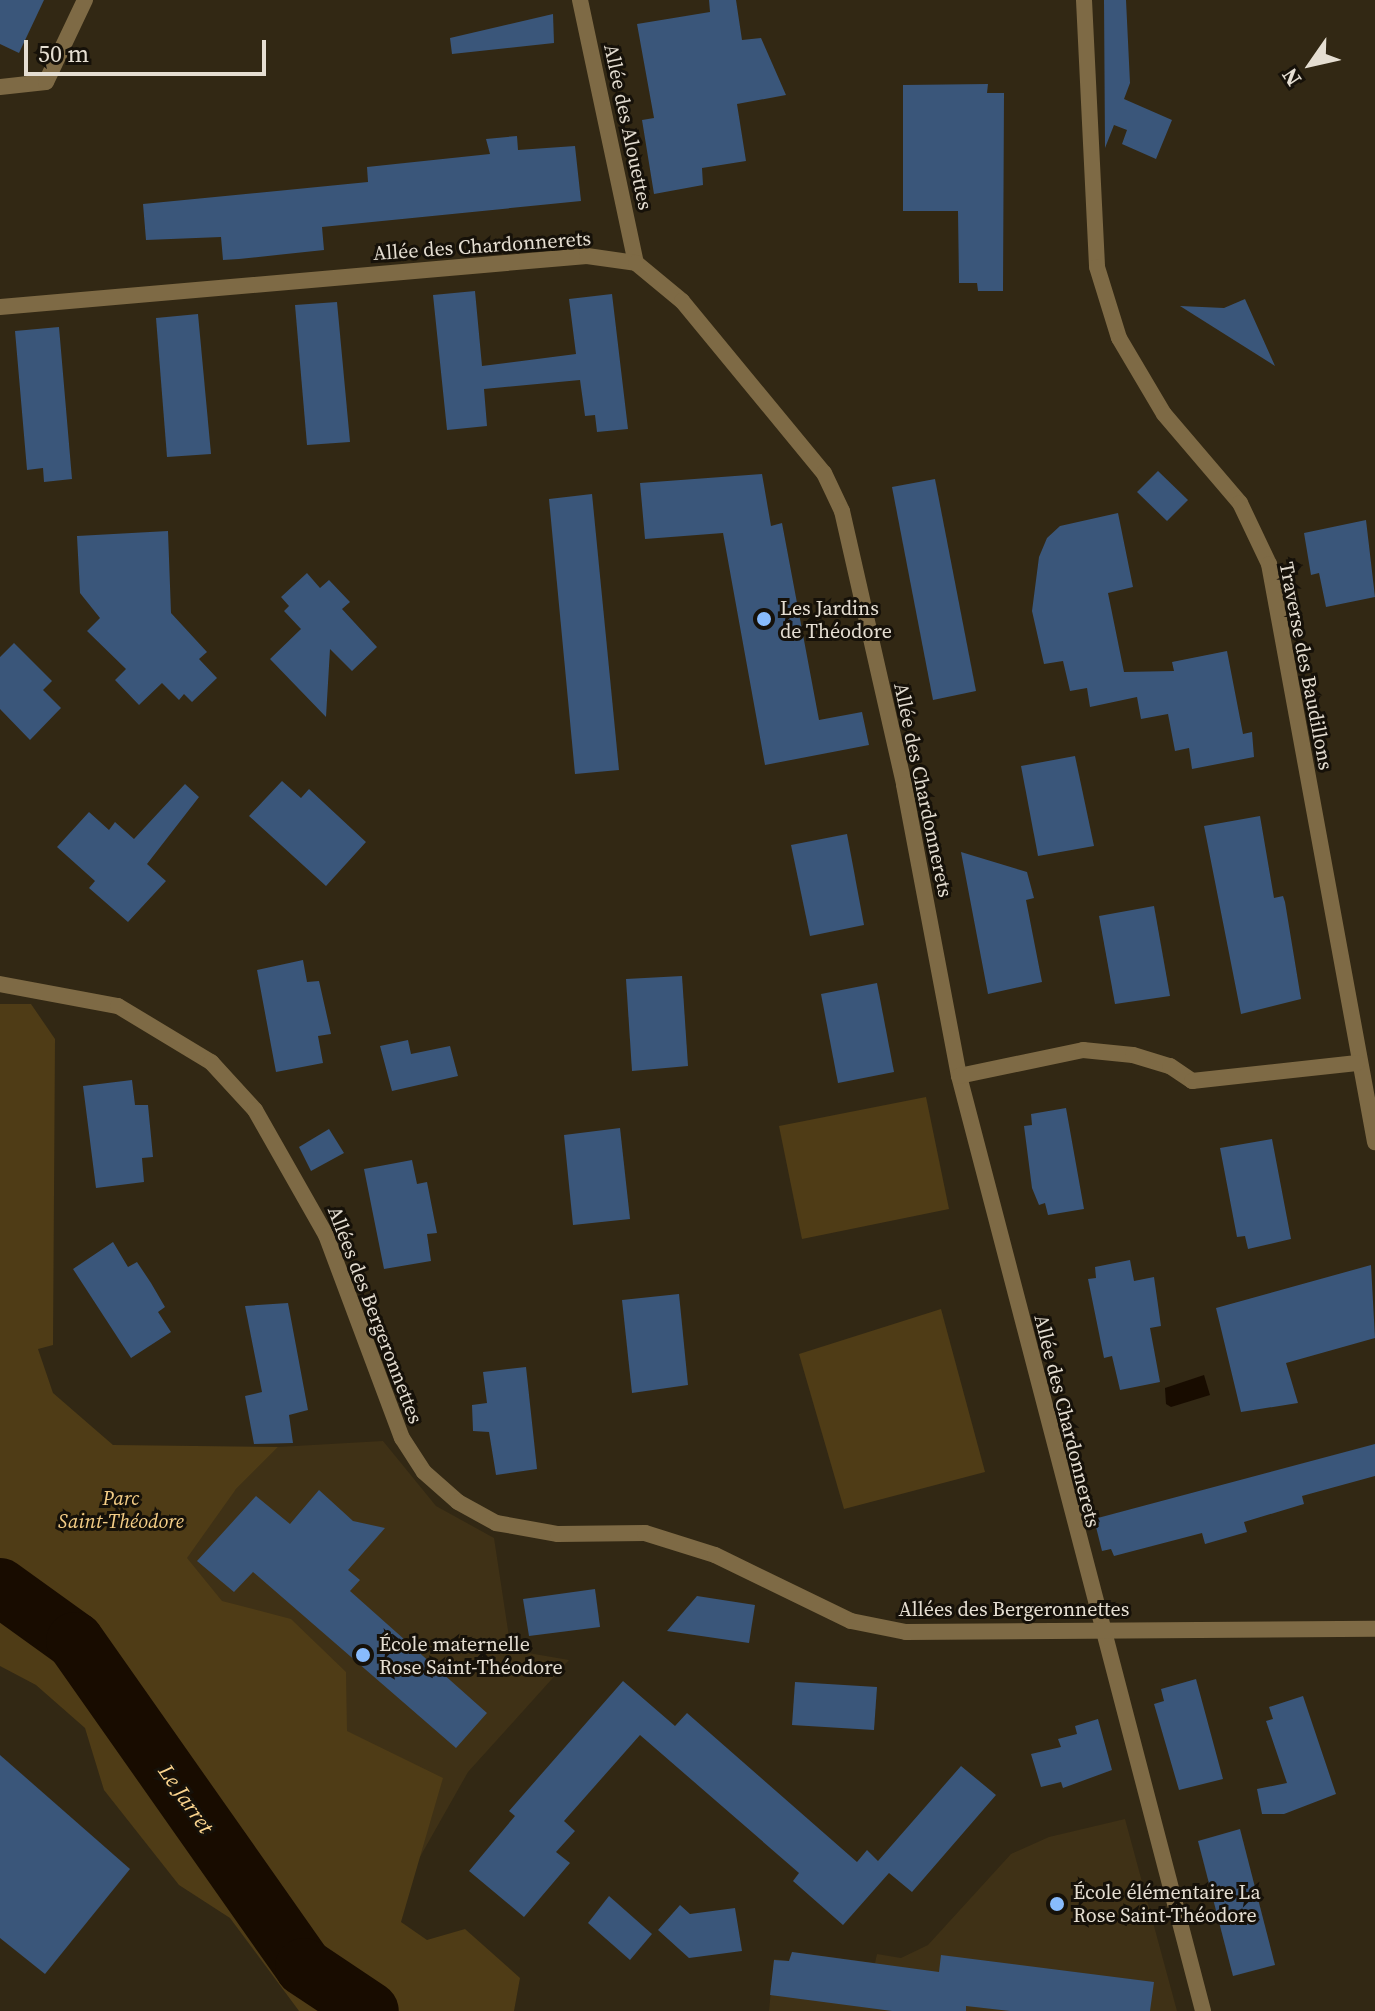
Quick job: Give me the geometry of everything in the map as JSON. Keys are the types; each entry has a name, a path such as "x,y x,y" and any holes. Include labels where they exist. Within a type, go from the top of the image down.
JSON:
{"street":[{"path":"0,87 46,82 85,0"},
{"name":"Allée des Alouettes","path":"580,0 636,263"},
{"name":"Traverse des Baudillons","path":"1084,0 1097,267 1119,338 1164,414 1240,503 1269,564 1357,1063 1375,1142"},
{"name":"Allée des Chardonnerets","path":"0,307 587,256 636,263 682,301 743,369 824,473 842,511 904,785 959,1076 1100,1631 1203,2011"},
{"name":"Allées des Bergeronnettes","path":"0,984 118,1006 211,1062 255,1110 326,1235 402,1438 424,1472 458,1502 496,1523 558,1534 645,1533 715,1555 851,1621 892,1629 1375,1629"},
{"path":"959,1076 1083,1050 1133,1055 1170,1066 1192,1081 1357,1063"}],"shaded area":[{"path":"1204,1375 1210,1395 1171,1407 1166,1404 1165,1388"},
{"name":"École maternelle Rose Saint-Théodore","path":"383,1441 436,1506 494,1538 511,1650 569,1660 468,1772 412,1871 127,1598 278,1447"},
{"name":"École élémentaire La Rose Saint-Théodore","path":"1125,1819 1177,2011 769,2011 774,1959 789,1961 792,1952 875,1963 877,1954 901,1958 928,1945 1011,1854 1049,1837"}],"green space":[{"name":"Parc Saint-Théodore","path":"0,1004 31,1004 55,1039 53,1345 38,1349 53,1393 113,1445 278,1447 236,1489 187,1558 222,1601 291,1619 346,1672 347,1731 443,1778 401,1922 427,1940 465,1929 520,1978 514,2011 299,2011 230,1918 179,1885 104,1790 85,1728 36,1685 0,1666"},
{"path":"926,1097 949,1209 802,1239 779,1126"},
{"path":"941,1309 985,1472 844,1509 799,1354"}],"building":[{"path":"0,0 44,0 19,53 0,44"},
{"path":"709,0 736,0 742,40 761,38 786,95 737,104 746,161 702,168 703,185 654,194 642,120 654,118 637,24 710,12"},
{"path":"1104,0 1126,0 1130,83 1124,99 1172,120 1156,159 1122,144 1127,130 1114,125 1105,148"},
{"path":"553,14 554,43 452,54 450,38"},
{"path":"988,84 987,93 1004,93 1003,291 978,291 977,283 959,283 958,211 903,211 903,85"},
{"path":"517,136 518,150 575,146 581,201 322,227 324,250 239,259 223,260 221,237 146,240 143,204 368,182 367,167 490,154 486,139"},
{"path":"475,291 482,366 576,354 569,299 612,294 628,429 597,432 595,415 585,416 580,380 484,389 487,426 447,430 433,295"},
{"path":"1245,299 1275,366 1180,306 1224,308"},
{"path":"337,302 350,442 307,445 295,305"},
{"path":"198,314 211,454 167,457 156,318"},
{"path":"59,327 72,479 44,482 43,468 27,470 15,331"},
{"path":"1158,471 1188,500 1167,521 1137,492"},
{"name":"Les Jardins de Théodore","path":"762,474 771,526 782,523 819,720 862,712 869,745 765,765 723,533 645,539 640,483"},
{"path":"935,479 976,691 933,700 892,487"},
{"path":"592,494 619,770 575,774 549,499"},
{"path":"1118,513 1133,587 1108,593 1124,672 1174,671 1172,662 1227,651 1243,734 1252,732 1254,757 1192,769 1189,748 1175,751 1168,714 1141,719 1137,697 1090,707 1087,688 1070,691 1063,661 1044,664 1032,611 1039,557 1047,538 1060,526"},
{"path":"1366,520 1375,597 1326,607 1319,573 1311,575 1304,533"},
{"path":"168,531 171,613 207,652 199,659 217,678 192,702 184,694 179,700 162,683 139,705 115,680 126,669 87,631 100,618 80,593 77,536"},
{"path":"307,573 320,588 329,580 350,602 342,609 377,647 352,671 330,649 326,717 270,659 301,629 284,611 289,606 281,597"},
{"path":"14,643 52,681 43,690 61,708 30,740 0,709 0,657"},
{"path":"1075,756 1094,846 1038,856 1021,766"},
{"path":"282,781 301,798 309,789 366,842 326,886 249,816"},
{"path":"185,784 199,797 147,864 166,881 128,922 89,888 95,881 57,847 89,812 109,830 115,822 134,839"},
{"path":"1260,816 1274,898 1283,896 1285,902 1301,999 1241,1014 1204,826"},
{"path":"847,834 864,925 810,936 791,845"},
{"path":"961,852 1027,872 1034,898 1026,900 1042,982 988,994"},
{"path":"1154,906 1170,996 1115,1004 1099,916"},
{"path":"303,960 307,982 319,981 331,1034 318,1036 323,1063 276,1072 257,970"},
{"path":"682,976 688,1066 632,1071 626,979"},
{"path":"877,983 894,1072 838,1083 821,994"},
{"path":"408,1040 411,1054 450,1046 458,1076 392,1091 380,1046"},
{"path":"132,1080 135,1105 148,1105 153,1157 142,1158 144,1182 96,1188 83,1086"},
{"path":"1066,1108 1084,1209 1048,1215 1045,1203 1039,1205 1032,1188 1024,1126 1032,1125 1031,1114"},
{"path":"620,1128 630,1219 573,1225 564,1135"},
{"path":"329,1129 344,1153 311,1171 299,1147"},
{"path":"1272,1139 1291,1239 1248,1249 1245,1236 1237,1237 1220,1148"},
{"path":"412,1160 417,1184 427,1182 437,1233 427,1234 431,1261 384,1269 364,1169"},
{"path":"113,1242 128,1267 137,1262 151,1283 165,1307 158,1312 171,1332 131,1358 73,1269"},
{"path":"1130,1260 1134,1281 1154,1277 1161,1326 1150,1328 1160,1382 1120,1390 1112,1356 1104,1358 1088,1279 1096,1278 1095,1267"},
{"path":"1371,1265 1375,1338 1286,1363 1298,1403 1241,1412 1216,1308"},
{"path":"679,1294 688,1385 632,1393 622,1300"},
{"path":"288,1303 308,1410 289,1415 293,1443 254,1444 245,1396 262,1392 245,1306"},
{"path":"526,1367 537,1469 496,1475 489,1432 473,1431 472,1405 487,1403 483,1372"},
{"path":"1375,1444 1375,1476 1302,1496 1304,1504 1244,1522 1247,1532 1205,1544 1202,1533 1114,1556 1111,1549 1102,1551 1094,1519"},
{"path":"319,1490 353,1521 385,1528 348,1570 360,1580 350,1591 487,1713 456,1748 253,1572 234,1592 197,1561 256,1496 290,1524"},
{"path":"595,1589 600,1627 529,1636 523,1599"},
{"path":"697,1596 755,1605 749,1643 667,1631"},
{"path":"1196,1679 1223,1779 1179,1790 1154,1704 1164,1701 1161,1689"},
{"path":"623,1681 675,1726 687,1713 857,1862 867,1850 878,1861 961,1766 996,1795 912,1892 889,1873 843,1925 793,1881 799,1873 640,1735 564,1821 575,1831 556,1852 570,1863 524,1917 469,1871 515,1816 509,1811"},
{"path":"795,1682 877,1687 874,1730 792,1725"},
{"path":"1303,1696 1336,1794 1284,1814 1262,1814 1257,1789 1287,1783 1266,1721 1273,1719 1269,1707"},
{"path":"1098,1719 1112,1770 1063,1788 1061,1782 1041,1787 1031,1754 1061,1747 1058,1739 1077,1734 1075,1726"},
{"path":"0,1755 130,1869 45,1974 0,1938"},
{"path":"1240,1829 1275,1965 1233,1976 1198,1841"},
{"path":"609,1896 652,1934 630,1960 588,1923"},
{"path":"680,1905 690,1914 735,1908 742,1951 689,1958 658,1930"},
{"path":"792,1952 939,1972 941,1955 1154,1982 1150,2011 1010,2011 966,2006 966,2011 892,2011 770,1995 774,1960 789,1961"}],"waterway":[{"name":"Le Jarret","path":"0,1587 75,1641 304,1967 370,2011"}],"place":[{"name":"Les Jardins de Théodore","path":"764,619"},
{"name":"École maternelle Rose Saint-Théodore","path":"363,1655"},
{"name":"École élémentaire La Rose Saint-Théodore","path":"1057,1904"}]}
